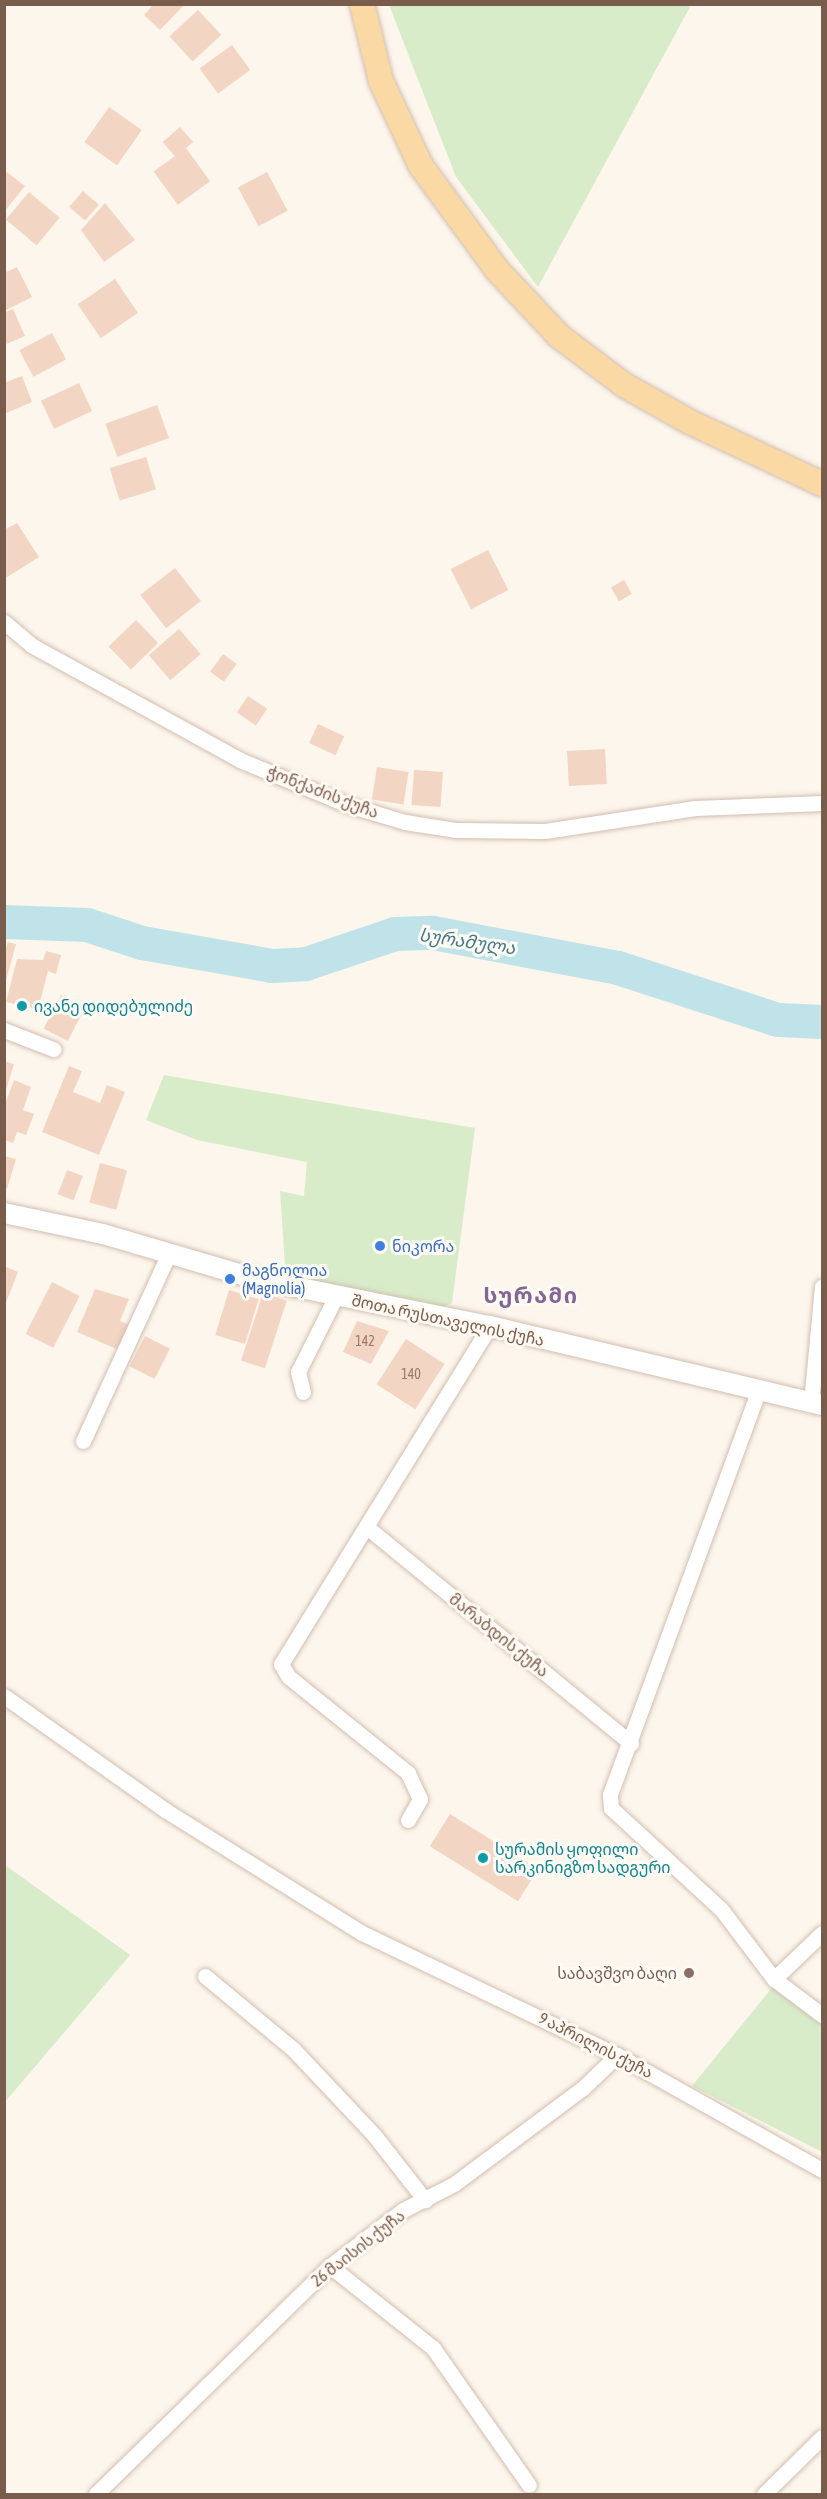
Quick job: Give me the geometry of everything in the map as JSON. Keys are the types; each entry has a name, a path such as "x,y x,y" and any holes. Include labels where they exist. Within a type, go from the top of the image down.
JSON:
{"main road":[{"path":"362,4 381,81 421,166 497,270 559,336 652,401 822,484"}],"street":[{"name":"ჭონქაძის ქუჩა","path":"4,622 31,645 240,760 348,805 405,822 456,831 545,831 695,808 822,803"},
{"path":"4,1030 53,1049"},
{"name":"შოთა რუსთაველის ქუჩა","path":"4,1213 336,1296 490,1326 758,1392 817,1404"},
{"path":"83,1441 168,1255"},
{"path":"817,1404 822,1287"},
{"path":"303,1392 298,1372 336,1296"},
{"path":"408,1820 420,1798 408,1773 288,1676 282,1664 368,1528 490,1326"},
{"path":"758,1392 610,1795 618,1818 721,1909 774,1979 822,2015"},
{"name":"მარაბდის ქუჩა","path":"368,1528 631,1743"},
{"name":"9 აპრილის ქუჩა","path":"4,1696 165,1810 362,1933 617,2055 822,2170"},
{"path":"774,1979 822,1933"},
{"path":"205,1976 293,2049 374,2135 425,2200"},
{"name":"26 მაისის ქუჩა","path":"96,2494 330,2266 545,2116 617,2055"},
{"path":"330,2266 433,2348 529,2485"},
{"path":"764,2494 822,2437"}],"green space":[{"path":"389,5 691,5 538,287 456,177"},
{"path":"164,1075 475,1128 452,1303 433,1312 294,1287 296,1269 285,1266 280,1191 304,1196 307,1162 197,1140 146,1120"},
{"path":"5,1865 130,1955 5,2102"},
{"path":"779,1979 822,2013 822,2152 692,2086"}],"building":[{"path":"154,4 185,4 160,30 144,15"},
{"path":"198,10 221,35 193,61 169,37"},
{"path":"232,45 250,70 218,94 200,69"},
{"path":"109,107 142,130 117,165 84,142"},
{"path":"180,127 193,142 176,157 163,142"},
{"path":"186,148 210,181 178,205 154,172"},
{"path":"4,170 25,186 4,212"},
{"path":"267,172 288,211 259,226 238,187"},
{"path":"83,191 99,205 85,221 69,207"},
{"path":"29,192 60,218 37,245 6,220"},
{"path":"105,203 135,240 104,262 81,230"},
{"path":"17,267 32,297 4,311 4,273"},
{"path":"115,279 138,313 101,338 78,304"},
{"path":"13,309 25,336 4,345 4,313"},
{"path":"52,333 66,359 33,377 19,350"},
{"path":"22,376 32,402 4,414 4,383"},
{"path":"79,383 92,411 54,429 41,401"},
{"path":"157,405 169,438 117,457 105,424"},
{"path":"146,457 156,490 120,501 110,468"},
{"path":"17,523 39,557 4,579 4,530"},
{"path":"488,550 508,590 471,609 451,569"},
{"path":"175,568 201,601 166,628 140,595"},
{"path":"624,580 632,594 619,601 611,588"},
{"path":"136,620 158,643 131,669 109,646"},
{"path":"179,629 201,654 170,680 149,655"},
{"path":"223,654 237,664 224,682 210,672"},
{"path":"248,696 267,709 256,725 237,713"},
{"path":"318,724 344,736 335,755 309,743"},
{"path":"605,749 607,784 569,786 567,751"},
{"path":"377,767 409,772 403,805 372,800"},
{"path":"414,770 443,772 440,807 412,805"},
{"path":"8,942 16,944 5,984 4,954"},
{"path":"46,951 61,955 56,974 48,971 38,1009 6,1002 17,959 43,960"},
{"path":"61,995 85,1007 68,1041 44,1029"},
{"path":"4,1061 14,1064 5,1093 4,1092"},
{"path":"69,1066 82,1071 73,1092 100,1103 107,1085 125,1092 99,1155 42,1132"},
{"path":"14,1080 31,1087 23,1110 34,1114 26,1135 17,1132 13,1143 4,1140 4,1107"},
{"path":"4,1156 16,1159 7,1189 4,1188"},
{"path":"100,1163 127,1170 116,1210 89,1203"},
{"path":"67,1170 83,1176 74,1200 58,1194"},
{"path":"4,1266 18,1272 5,1305 4,1305"},
{"path":"52,1282 80,1296 53,1348 26,1334"},
{"path":"95,1289 129,1299 120,1321 130,1325 119,1350 77,1332"},
{"path":"229,1290 259,1299 245,1344 215,1335"},
{"path":"263,1293 287,1301 265,1368 241,1361"},
{"path":"357,1321 389,1331 371,1364 343,1352"},
{"path":"145,1336 170,1349 155,1379 130,1366"},
{"path":"406,1339 445,1364 415,1409 377,1384"},
{"name":"სურამის ყოფილი სარკინიგზო სადგური","path":"450,1814 538,1869 518,1901 430,1846"}],"waterway":[{"name":"სურამულა","path":"4,922 87,925 142,943 272,966 306,964 395,934 433,933 618,968 778,1020 822,1022"}],"place":[{"name":"ივანე დიდებულიძე","path":"22,1006"},
{"name":"ნიკორა","path":"380,1246"},
{"name":"მაგნოლია (Magnolia)","path":"230,1279"},
{"name":"სურამის ყოფილი სარკინიგზო სადგური","path":"483,1858"},
{"name":"საბავშვო ბაღი","path":"689,1973"}],"district":[{"name":"სურამი","path":"531,1296"}]}
